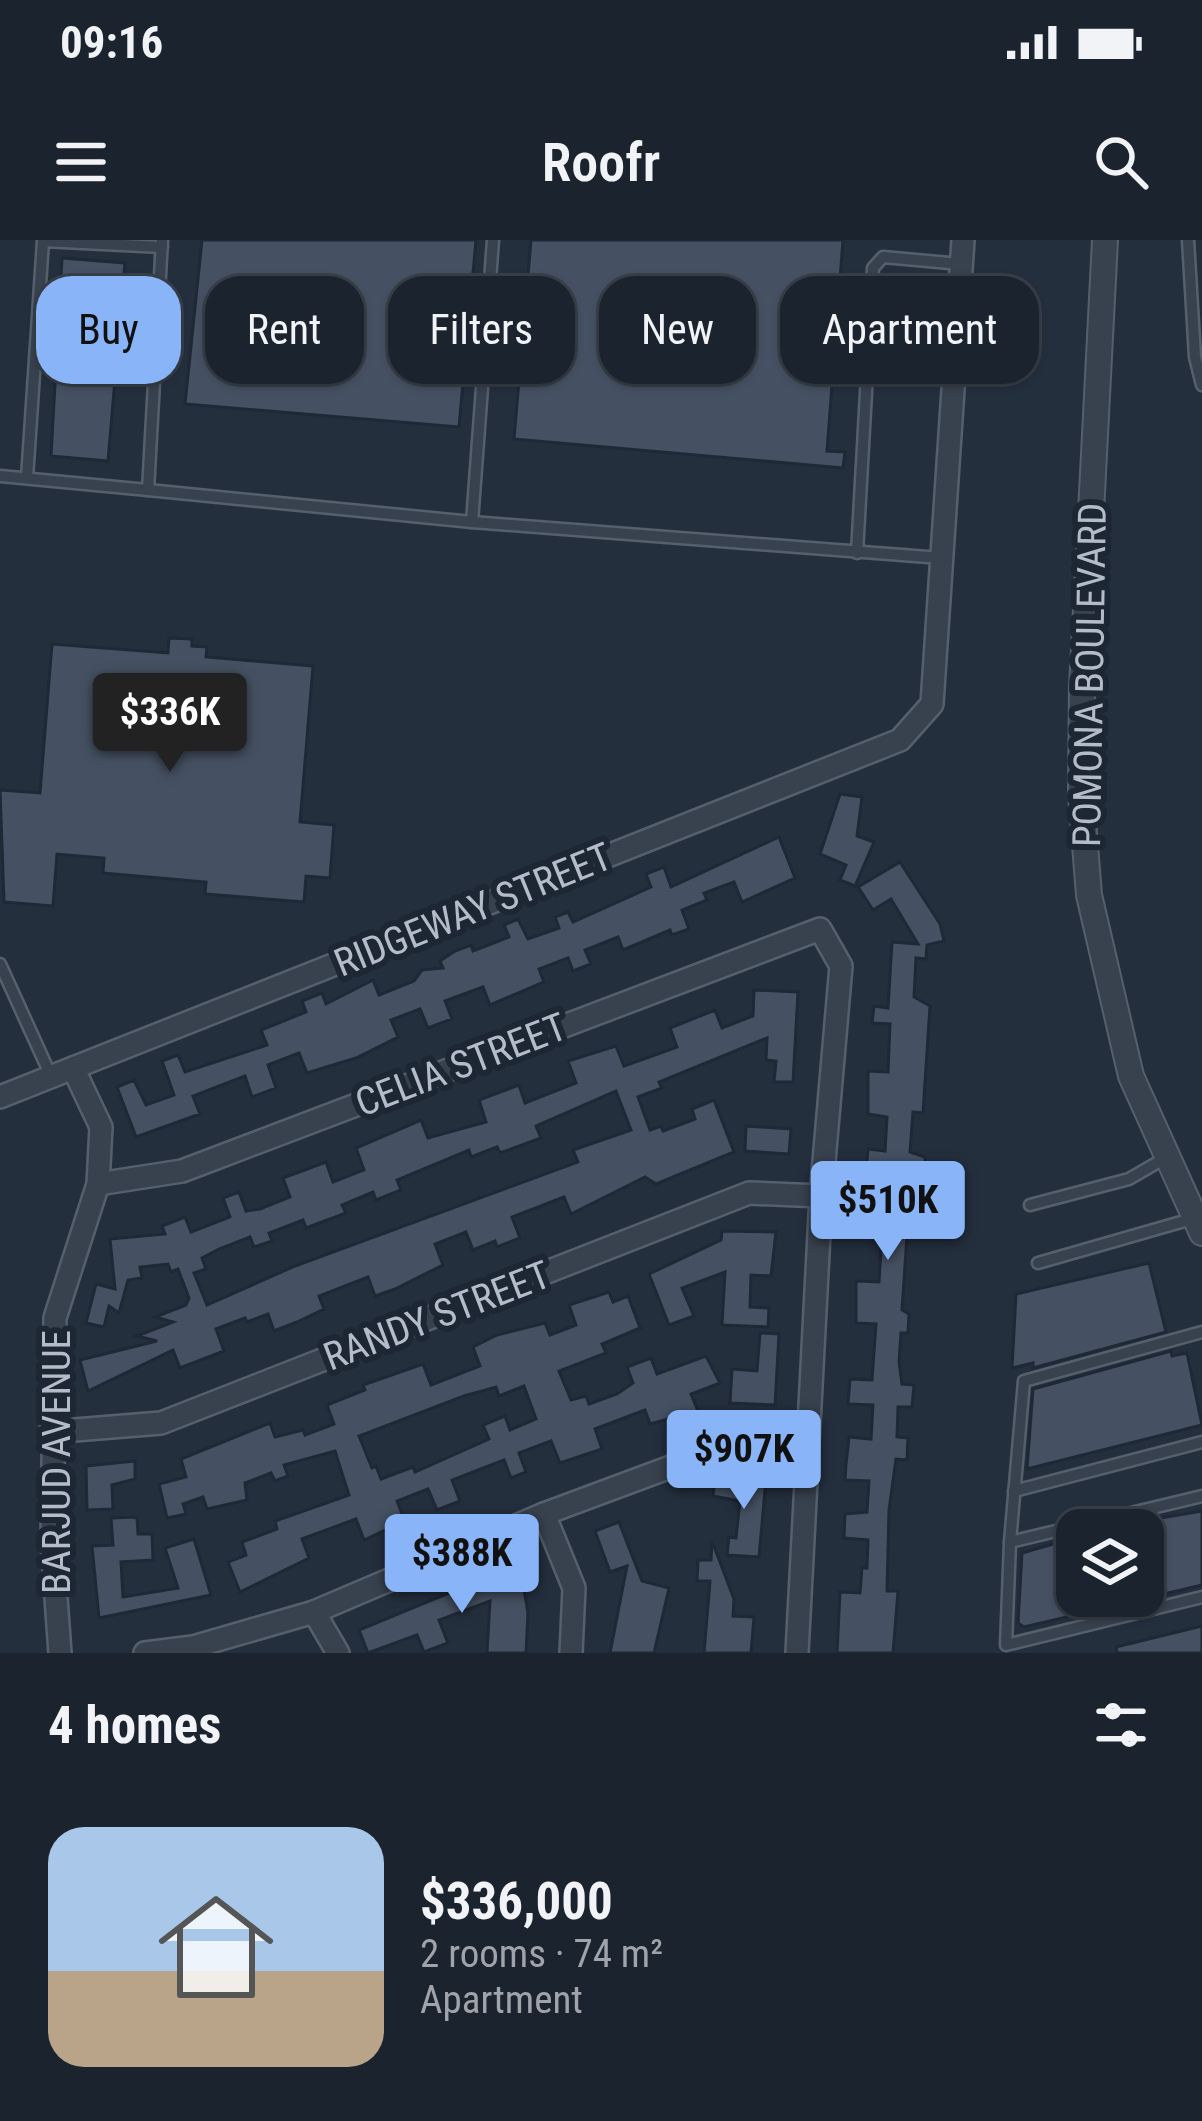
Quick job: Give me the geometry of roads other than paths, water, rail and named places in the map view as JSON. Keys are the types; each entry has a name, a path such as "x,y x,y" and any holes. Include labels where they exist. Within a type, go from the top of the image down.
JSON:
{"street":[{"path":"941,558 963,240"},
{"name":"POMONA BOULEVARD","path":"1105,240 1081,795 1090,896 1131,1076 1198,1226"},
{"name":"RIDGEWAY STREET","path":"0,1096 900,740 932,704 941,558"},
{"name":"CELIA STREET","path":"98,1184 182,1171 820,929 842,965 821,1196"},
{"name":"BARJUD AVENUE","path":"60,1653 50,1432 55,1318 98,1184 101,1127 62,1072"},
{"name":"RANDY STREET","path":"50,1432 161,1424 749,1193 821,1196"},
{"path":"796,1653 821,1196"},
{"path":"145,1653 193,1646 314,1612 544,1514 727,1446 806,1444"},
{"path":"544,1514 574,1588 571,1653"},
{"path":"314,1612 338,1653"}],"lane":[{"path":"472,522 493,240"},
{"path":"1188,240 1202,385"},
{"path":"27,478 43,241 162,243 148,490"},
{"path":"857,553 873,268 883,257 961,264"},
{"path":"0,476 472,522 941,558"},
{"path":"0,964 62,1072"},
{"path":"1030,1205 1130,1179 1168,1157"},
{"path":"1038,1262 1198,1226"},
{"path":"1202,1331 1024,1381 1006,1646 1202,1598"},
{"path":"1014,1491 1202,1442"},
{"path":"1010,1542 1202,1496"}]}
